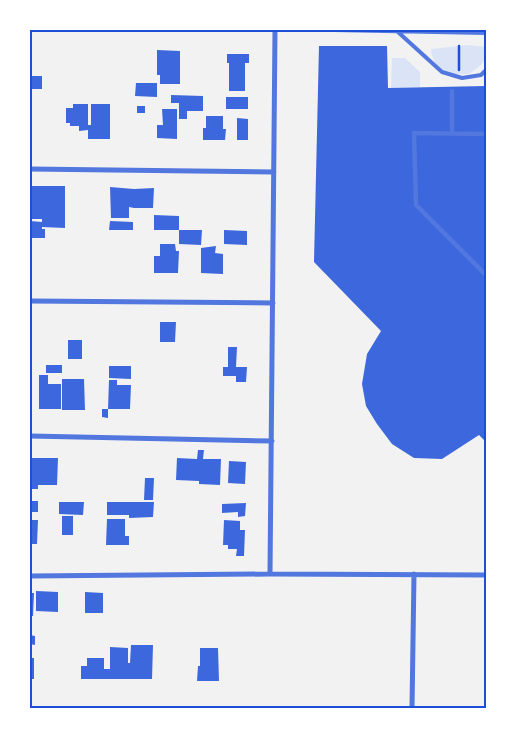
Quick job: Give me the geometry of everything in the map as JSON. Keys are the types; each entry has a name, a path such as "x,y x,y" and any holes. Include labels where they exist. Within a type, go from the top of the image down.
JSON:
{"street":[{"path":"270,574 275,30"},
{"path":"452,91 452,133"},
{"path":"486,134 414,133 416,205 486,275"},
{"path":"30,169 274,172"},
{"path":"30,302 273,303"},
{"path":"30,436 272,441"},
{"path":"412,708 414,574"},
{"path":"30,576 486,575"}],"lane":[{"path":"334,30 486,33"},
{"path":"398,32 442,72 462,78 481,76 486,70"}],"path":[{"path":"459,46 459,73"}],"shaded area":[{"path":"467,45 486,47 482,63 469,74 449,73 438,66 432,56 431,49"},
{"path":"392,58 405,58 420,72 420,87 391,88"}],"building":[{"path":"319,46 387,46 388,88 486,86 486,442 479,435 442,459 414,458 392,444 377,424 366,406 362,384 367,354 381,331 314,262"},
{"path":"157,50 180,51 180,84 160,84 160,75 157,75"},
{"path":"227,54 249,54 249,63 245,63 245,91 229,91 229,63 227,63"},
{"path":"30,76 42,76 42,89 30,89"},
{"path":"136,83 157,83 157,97 135,96"},
{"path":"171,95 203,96 203,111 187,111 187,119 179,119 179,103 171,103"},
{"path":"226,97 248,97 248,109 226,109"},
{"path":"73,104 88,104 88,125 91,125 91,104 110,104 110,139 88,139 88,130 79,131 79,126 70,126 70,123 66,123 66,108 73,108"},
{"path":"137,106 145,106 145,113 137,113"},
{"path":"162,109 177,109 177,139 157,138 157,125 163,125"},
{"path":"206,116 223,116 223,129 226,129 225,140 203,140"},
{"path":"237,118 248,119 248,140 237,140"},
{"path":"30,186 65,186 65,228 42,227 42,229 45,229 45,238 30,238 30,221 42,222 42,219 30,219"},
{"path":"110,187 154,188 153,208 129,207 129,218 111,218"},
{"path":"154,215 179,216 179,230 154,230"},
{"path":"110,221 133,222 133,230 109,230"},
{"path":"179,230 202,230 201,245 179,244"},
{"path":"224,230 247,231 247,245 224,244"},
{"path":"160,244 175,244 176,251 179,251 178,273 154,273 154,256 160,256"},
{"path":"216,246 215,253 223,254 223,274 201,273 201,248"},
{"path":"160,322 176,322 175,342 160,342"},
{"path":"68,340 82,340 82,359 68,359"},
{"path":"228,347 237,347 236,367 247,367 246,382 236,382 236,376 223,376 223,367 228,367"},
{"path":"46,365 62,365 62,373 46,373"},
{"path":"109,366 131,366 131,379 109,378"},
{"path":"39,375 48,375 48,384 61,384 61,409 39,409"},
{"path":"62,379 84,379 85,410 62,410"},
{"path":"109,380 117,380 117,385 131,385 130,409 108,409"},
{"path":"102,409 108,409 108,418 102,417"},
{"path":"198,450 204,450 203,459 221,459 220,485 199,484 199,481 176,480 177,458 197,459"},
{"path":"30,458 58,458 57,485 38,485 38,489 30,489"},
{"path":"229,461 246,462 245,484 228,483"},
{"path":"145,478 154,478 153,500 144,500"},
{"path":"30,501 38,501 38,512 30,512"},
{"path":"59,502 84,502 83,515 59,514"},
{"path":"107,502 154,502 153,517 129,518 129,515 107,515"},
{"path":"246,503 245,516 238,517 238,512 222,513 222,504"},
{"path":"62,516 73,516 73,535 62,535"},
{"path":"107,519 125,519 125,536 129,536 129,545 106,545"},
{"path":"30,520 38,520 37,544 30,544"},
{"path":"224,520 240,521 240,530 245,530 244,556 236,556 237,549 228,549 228,545 223,545"},
{"path":"36,591 58,592 58,612 36,611"},
{"path":"85,592 103,593 103,613 85,613"},
{"path":"30,593 34,593 33,616 30,616"},
{"path":"30,635 35,636 35,645 30,644"},
{"path":"131,645 153,645 152,679 81,679 81,666 87,666 87,658 104,658 104,669 110,669 110,647 128,648 128,663 130,663"},
{"path":"200,648 218,648 219,681 197,681 198,666 200,666"},
{"path":"30,658 34,658 34,679 30,679"}]}
